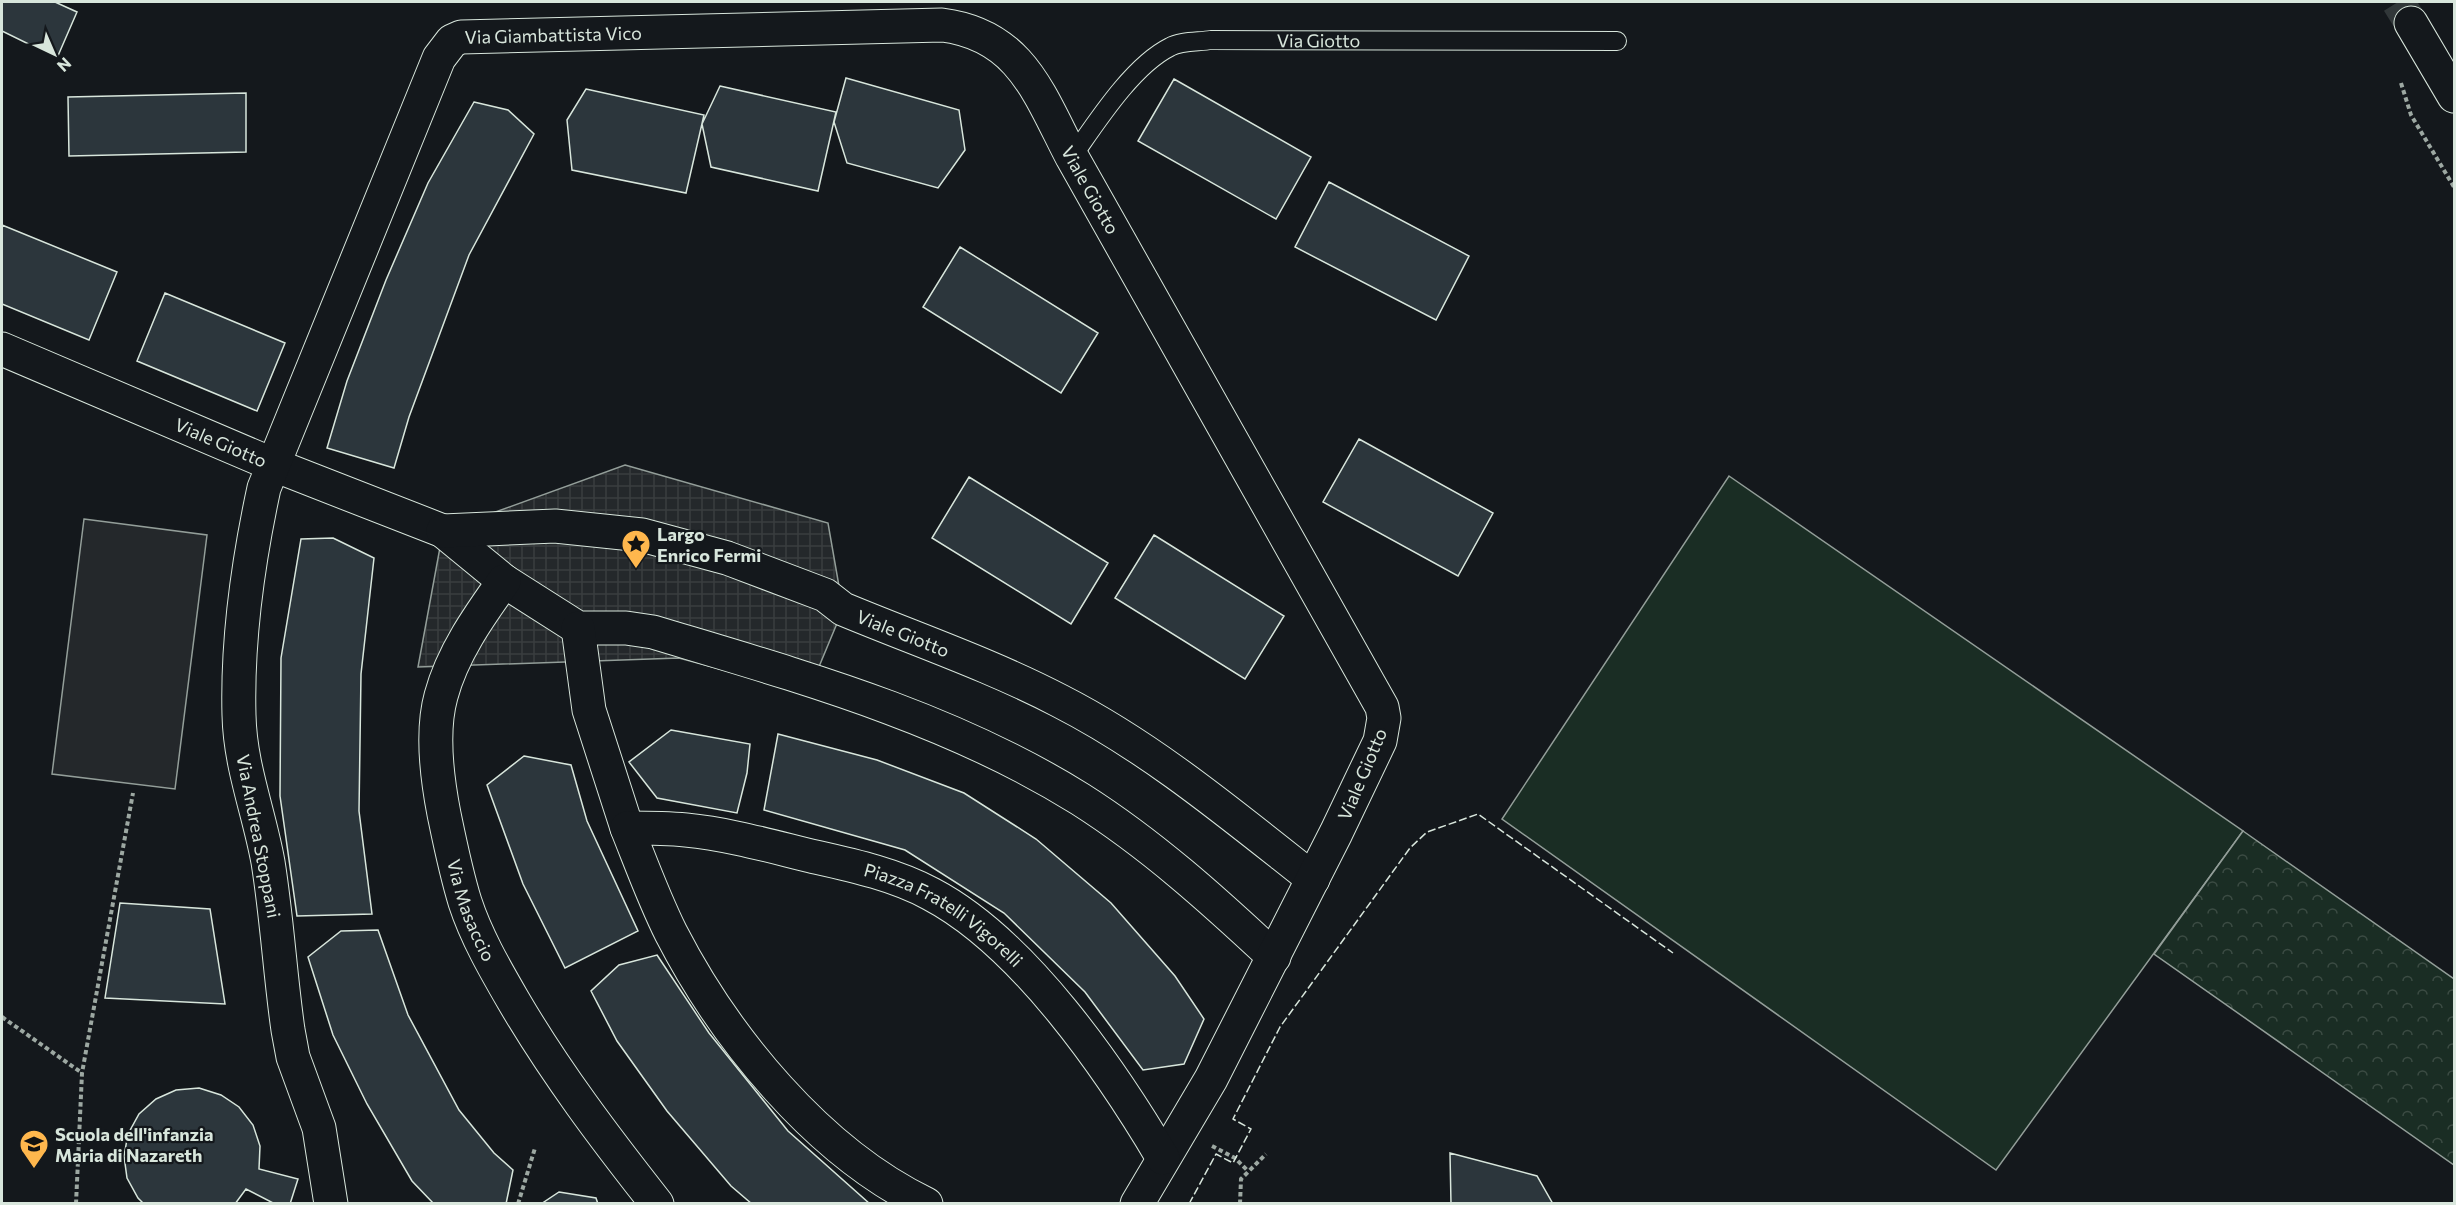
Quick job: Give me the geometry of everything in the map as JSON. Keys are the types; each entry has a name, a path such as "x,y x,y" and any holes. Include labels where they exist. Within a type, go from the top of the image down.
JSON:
{"street":[{"path":"2411,22 2454,96"},
{"name":"Via Giambattista Vico","path":"274,465 435,67 445,48 452,41 461,37 942,25 975,31 1002,46"},
{"name":"Viale Giotto","path":"1002,46 1015,59 1037,90 1072,158 1382,707 1384,718 1380,741 1274,957 1211,1079 1137,1203"},
{"name":"Viale Giotto","path":"2,349 274,465 443,531 504,581 578,627"},
{"name":"Via Andrea Stoppani","path":"274,465 264,488 251,558 242,636 239,716 244,762 267,860 293,1057 319,1128 331,1203"},
{"name":"Viale Giotto","path":"443,531 555,526 642,535 727,558 825,595 843,609 1024,684 1095,721 1157,760 1313,879"},
{"name":"Via Masaccio","path":"504,581 459,653 440,698 437,722 440,792 454,864 480,939 536,1039 587,1115 657,1203"},
{"path":"926,1203 882,1181 832,1143 760,1065 711,999 671,933 627,828 589,710 578,627 626,628 653,632 818,682 930,723 1014,762 1080,799 1140,842 1202,890 1274,957"},
{"name":"Piazza Fratelli Vigorelli","path":"627,828 686,830 736,839 872,871 931,894 975,924 1048,994 1137,1113 1163,1158"}],"lane":[{"name":"Via Giotto","path":"1072,158 1106,107 1138,72 1170,46 1211,40 1617,41"}],"path":[{"path":"2398,76 2411,115 2454,188"},
{"path":"76,1203 82,1073 133,793"},
{"path":"2,1017 82,1073"},
{"path":"1212,1146 1235,1158 1248,1171"},
{"path":"518,1203 535,1148"},
{"path":"1240,1203 1239,1182 1266,1154"}],"green space":[{"path":"1729,476 2243,831 1996,1170 1502,819"},
{"path":"2243,831 2454,979 2454,1165 2154,954"}],"shaded area":[{"name":"Largo Enrico Fermi","path":"625,465 828,523 843,609 808,693 679,658 418,667 443,531"},
{"path":"84,519 207,535 175,789 52,774"}],"building":[{"path":"2,2 55,2 77,12 57,58 2,31"},
{"path":"846,78 959,110 965,150 938,188 847,163 834,122"},
{"path":"1174,79 1311,157 1276,219 1138,141"},
{"path":"720,86 836,112 818,191 711,167 702,124"},
{"path":"586,89 704,115 686,193 572,170 567,120"},
{"path":"246,93 246,152 69,156 68,97"},
{"path":"474,102 508,110 534,134 469,255 409,417 394,468 327,448 347,381 386,280 428,183"},
{"path":"1329,182 1469,256 1436,320 1295,247"},
{"path":"2,225 117,272 89,340 2,304"},
{"path":"960,247 1098,333 1061,393 923,307"},
{"path":"165,293 285,343 257,411 137,361"},
{"path":"1359,439 1493,513 1458,576 1323,502"},
{"path":"969,477 1108,563 1071,624 932,538"},
{"path":"1154,535 1284,616 1245,679 1115,598"},
{"path":"333,538 374,558 361,674 359,811 372,914 297,916 280,796 281,658 301,539"},
{"path":"671,730 750,744 747,773 737,813 657,798 629,762"},
{"path":"778,734 877,760 964,793 1036,839 1111,903 1175,976 1204,1019 1184,1064 1143,1070 1085,992 1004,913 905,850 764,810"},
{"path":"524,756 571,765 587,821 638,931 565,968 523,884 487,785"},
{"path":"120,903 210,909 225,1004 105,998"},
{"path":"378,930 408,1015 459,1110 494,1153 513,1170 506,1204 434,1204 412,1181 367,1104 333,1035 308,957 341,931"},
{"path":"657,955 709,1033 788,1131 870,1204 752,1204 731,1186 667,1111 617,1041 591,991 619,965"},
{"path":"199,1088 221,1095 239,1107 253,1125 260,1146 259,1169 298,1179 290,1204 275,1204 246,1189 235,1204 144,1204 138,1198 127,1178 124,1156 128,1134 139,1114 156,1099 176,1090"},
{"path":"1450,1153 1537,1176 1553,1204 1451,1204"},
{"path":"559,1192 596,1198 598,1204 541,1204"}],"tunnel":[{"path":"2398,2 2411,23"}],"fence":[{"path":"1189,1204 1216,1154 1233,1163 1251,1129 1233,1119 1280,1027 1410,848 1427,832 1478,814 1673,953"}],"place":[{"name":"Largo Enrico Fermi","path":"636,570"},
{"name":"Scuola dell'infanzia Maria di Nazareth","path":"34,1170"}]}
